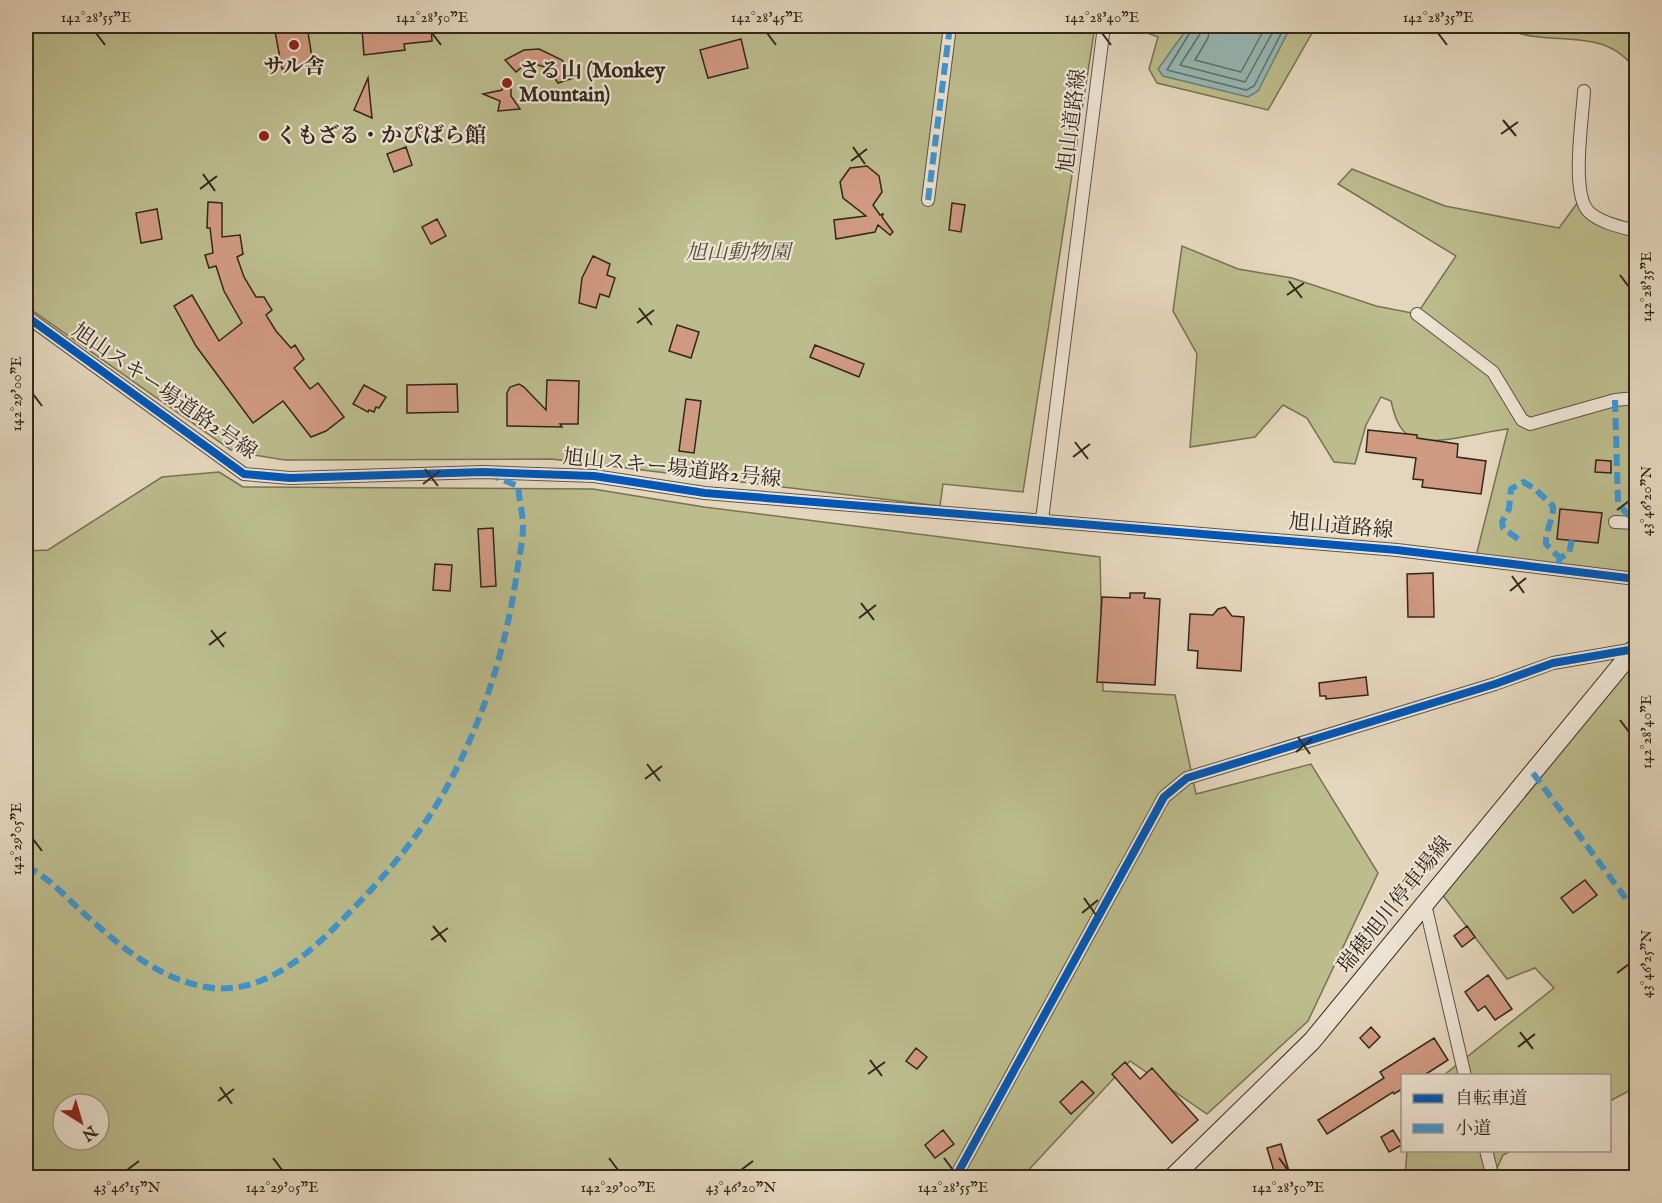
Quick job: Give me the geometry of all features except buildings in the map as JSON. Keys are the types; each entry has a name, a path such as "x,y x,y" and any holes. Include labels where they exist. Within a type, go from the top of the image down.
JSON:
{"main road":[{"name":"瑞穂旭川停車場線","path":"1172,1178 1312,1041 1636,648"}],"street":[{"path":"928,200 950,26"},
{"name":"旭山道路線","path":"1104,26 1042,520 1111,528 1397,550 1636,579"},
{"path":"1584,91 1579,176 1581,198 1588,211 1611,225 1636,231"},
{"path":"1417,314 1492,372 1522,420 1530,424 1615,400 1636,398"},
{"name":"旭山スキー場道路2号線","path":"26,316 244,474 290,478 483,472 594,476 705,493 1042,520"},
{"path":"1616,522 1636,523"},
{"path":"955,1178 1164,797 1187,778 1495,684 1553,663 1636,648"},
{"path":"1425,904 1465,1074"},
{"path":"1486,1152 1493,1178"}],"green space":[{"name":"旭山動物園","path":"26,26 1095,26 1023,492 943,484 940,506 551,459 285,460 254,455 238,445 231,450 26,306"},
{"path":"1142,26 1316,26 1268,110 1157,83 1149,69 1158,37 1142,31"},
{"path":"1493,26 1636,26 1636,70 1616,51 1604,45 1527,35"},
{"path":"1352,169 1445,206 1559,228 1581,198 1588,211 1636,231 1636,578 1475,560 1508,429 1444,440 1420,440 1411,437 1403,430 1395,416 1391,401 1381,397 1366,425 1355,464 1334,462 1307,418 1283,405 1255,437 1190,447 1197,354 1173,311 1182,246 1238,269 1292,278 1376,306 1417,314 1456,256 1338,184"},
{"path":"219,472 243,487 593,489 704,507 1100,557 1103,691 1175,695 1196,794 1311,764 1378,873 1308,1021 1207,1114 1130,1061 1022,1177 26,1177 26,551 48,550 162,477"},
{"path":"1636,644 1636,1087 1611,1100 1611,1074 1445,1074 1554,988 1535,968 1507,979 1438,889"},
{"path":"1407,1152 1509,1152 1503,1155 1493,1177 1405,1178"}],"water":[{"path":"1189,26 1291,26 1258,91 1248,97 1163,76 1158,69"}],"marked path":[{"path":"928,200 950,26"},
{"path":"1615,400 1618,502 1636,521"},
{"path":"26,867 47,880 108,935 140,959 175,978 194,984 213,988 232,988 250,984 284,969 314,947 369,892 421,828 457,768 481,714 506,629 523,532 518,486 496,477"},
{"path":"1518,539 1503,528 1502,522 1509,509 1511,489 1523,482 1534,488 1553,506 1546,544 1560,558"},
{"path":"1558,564 1560,558 1569,553 1572,540"},
{"path":"1533,773 1627,900 1636,902"}],"cycle path":[{"path":"26,316 244,474 290,478 483,472 594,476 705,493 1397,550 1636,579"},
{"path":"955,1178 1164,797 1187,778 1495,684 1553,663 1635,649"}],"place":[{"name":"サル舎","path":"294,45"},
{"name":"さる山 (Monkey Mountain)","path":"507,83"},
{"name":"くもざる・かぴばら館","path":"264,136"}]}
